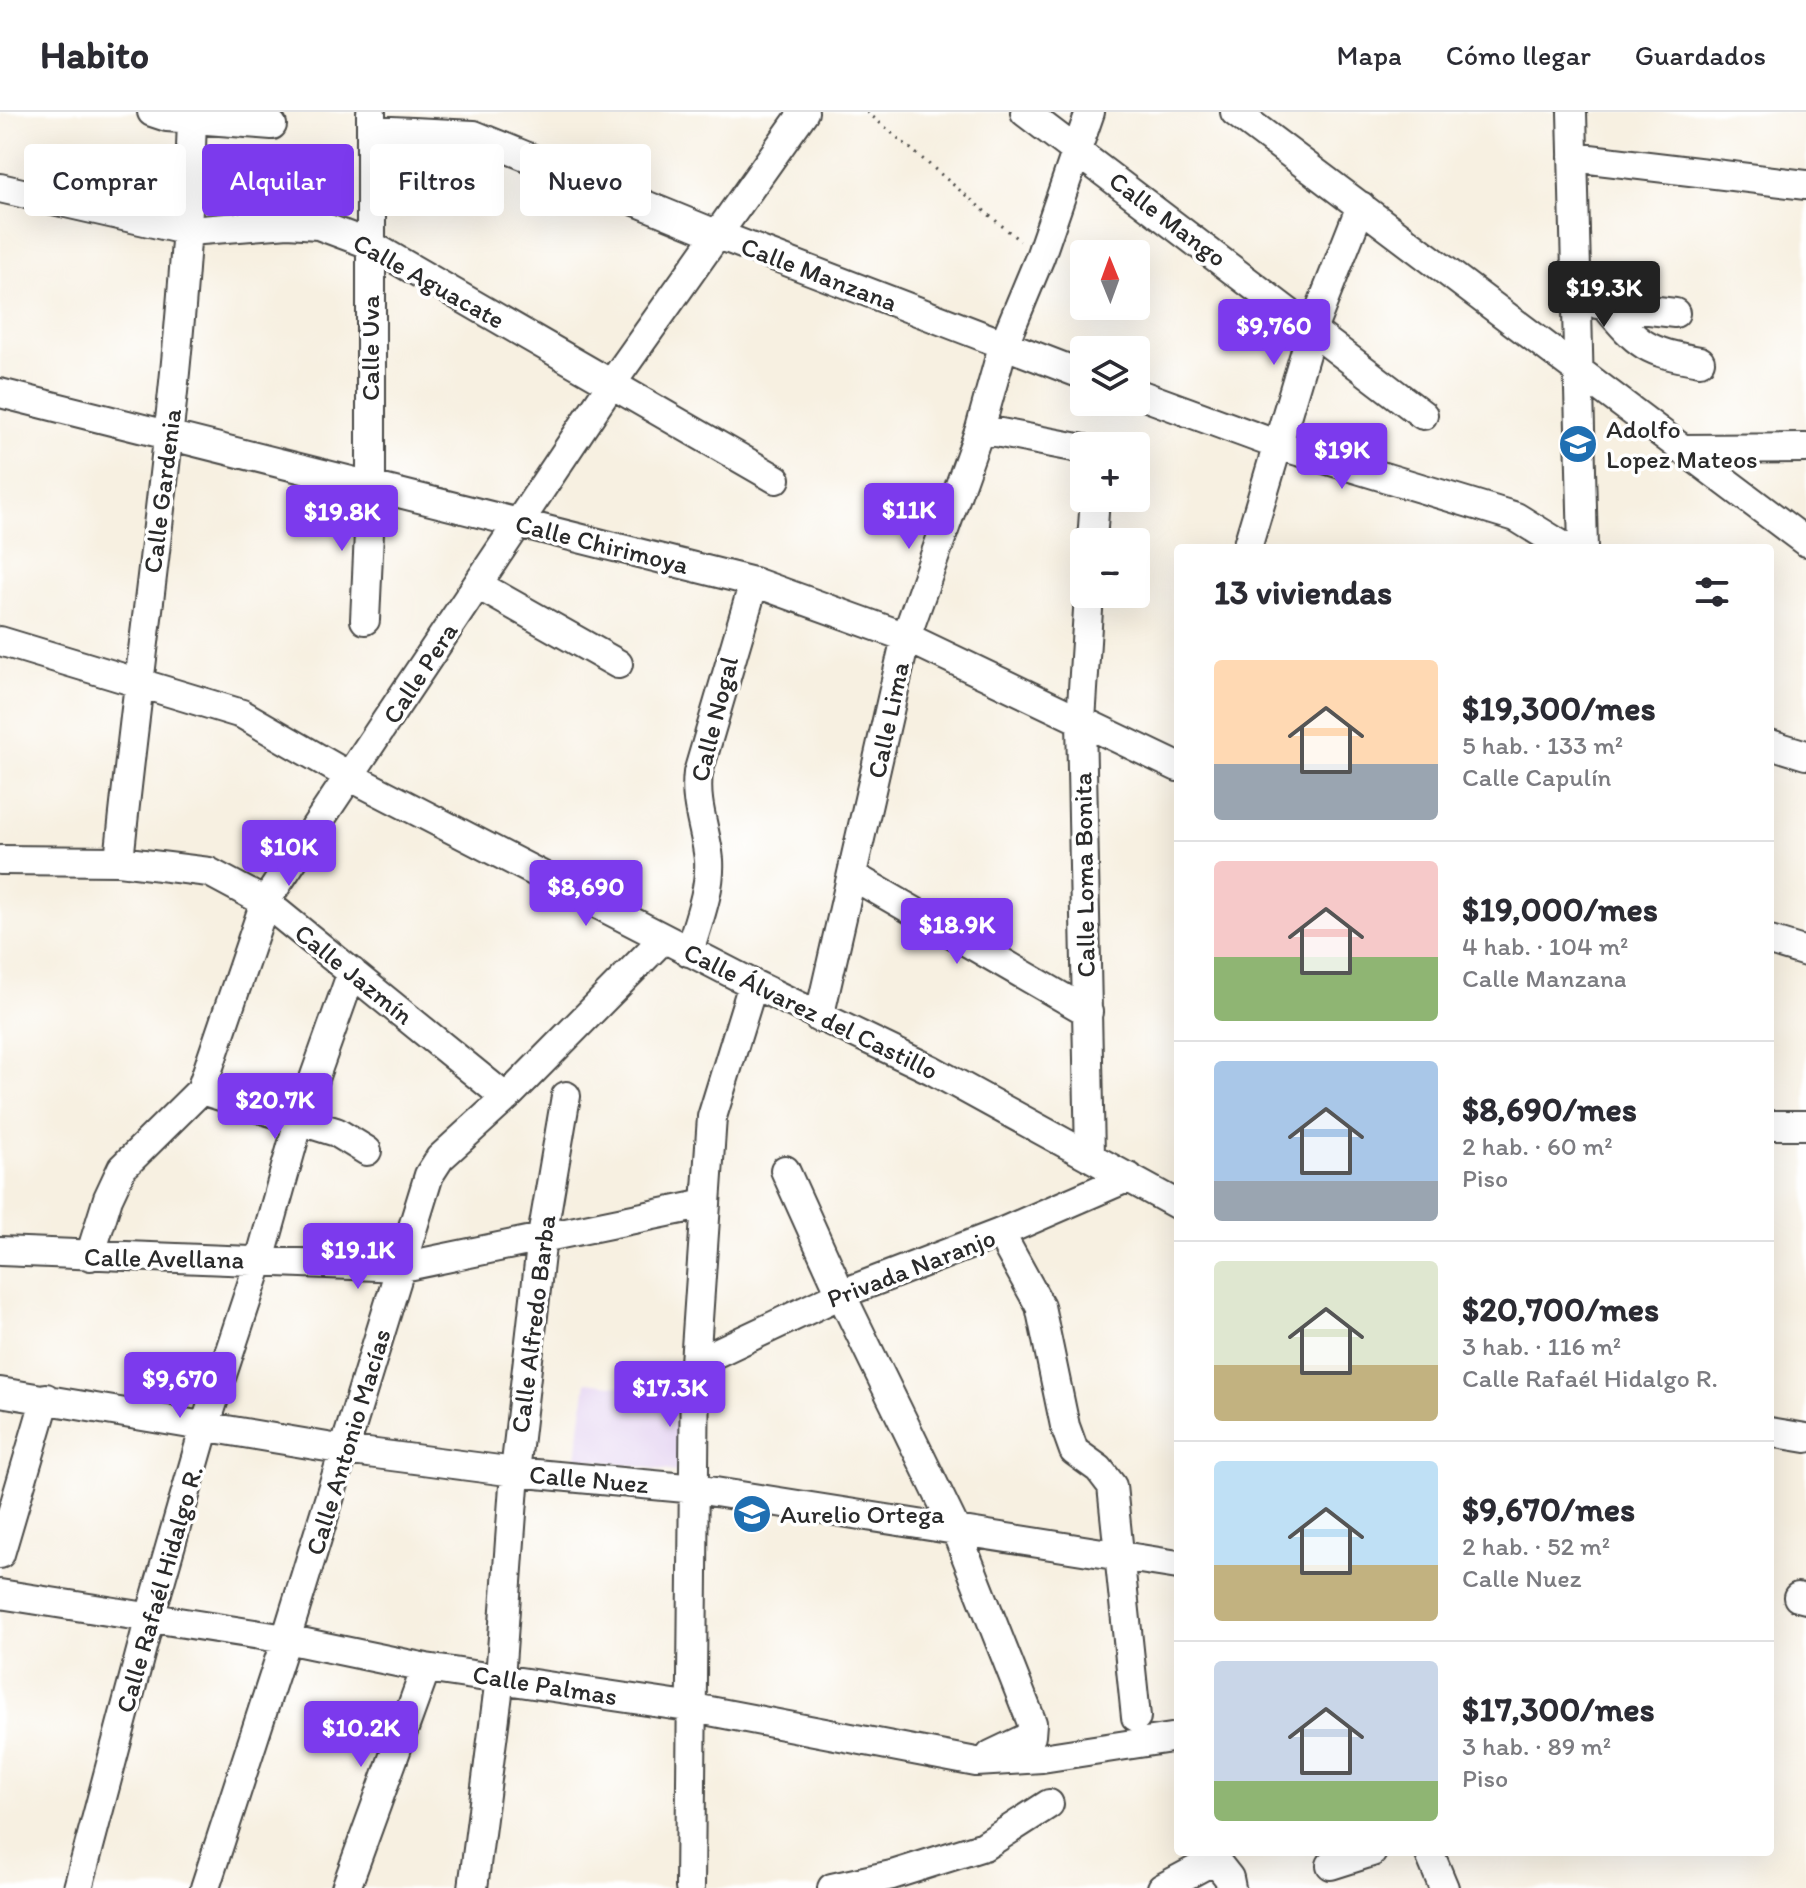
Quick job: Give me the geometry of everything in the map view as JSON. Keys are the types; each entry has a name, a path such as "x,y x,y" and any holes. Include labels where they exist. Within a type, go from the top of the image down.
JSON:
{"street":[{"path":"152,112 192,119 272,125"},
{"name":"Calle Pera","path":"90,1256 108,1198 122,1168 201,1090 265,902 612,383 804,112"},
{"name":"Calle Mango","path":"1025,112 1423,415"},
{"name":"Calle Lima","path":"819,1018 906,637 980,429 1003,346 1040,257 1090,112"},
{"path":"1235,112 1806,542"},
{"path":"1572,112 1573,157 1591,303 1579,373 1583,544"},
{"name":"Calle Gardenia","path":"119,861 137,681 170,437 189,231 192,119"},
{"name":"Calle Manzana","path":"371,121 474,135 716,234 1070,370"},
{"name":"Calle Uva","path":"365,620 371,489 371,121"},
{"path":"1573,157 1806,185"},
{"name":"Calle Aguacate","path":"0,188 189,231 288,223 318,225 369,244 776,479"},
{"path":"1248,544 1312,330 1361,206"},
{"path":"1591,303 1675,313"},
{"path":"1591,303 1645,347 1700,361"},
{"name":"Calle Chirimoya","path":"0,393 371,489 754,582 906,637 1174,765"},
{"path":"1150,398 1278,445 1516,517 1560,544"},
{"path":"980,429 1070,446"},
{"path":"1681,449 1806,448"},
{"name":"Calle Nogal","path":"689,952 703,903 709,861 695,796 698,773 754,582"},
{"path":"478,585 618,664"},
{"name":"Calle Loma Bonita","path":"1088,608 1081,721 1090,1156"},
{"name":"Calle Álvarez del Castillo","path":"0,641 242,714 351,777 819,1018 932,1070 1174,1203"},
{"path":"1774,745 1806,755"},
{"name":"Calle Jazmín","path":"0,860 119,861 209,872 265,902 506,1098"},
{"path":"853,876 1088,1012"},
{"name":"Calle Antonio Macías","path":"205,1888 286,1639 429,1175 440,1158 506,1098 663,939"},
{"path":"1774,942 1806,952"},
{"name":"Calle Rafaél Hidalgo R.","path":"78,1888 150,1617 205,1426 260,1260 299,1121 352,972"},
{"path":"690,1888 695,1363 712,1117 753,984"},
{"path":"201,1090 336,1132 367,1151"},
{"name":"Calle Alfredo Barba","path":"473,1888 500,1678 515,1472 542,1237 566,1096"},
{"path":"1774,1125 1806,1125"},
{"path":"785,1170 841,1294 955,1528 1033,1729 1025,1741 976,1762"},
{"name":"Privada Naranjo","path":"695,1363 841,1294 1000,1233 1129,1177"},
{"name":"Calle Avellana","path":"0,1251 402,1267 706,1204"},
{"path":"1000,1233 1040,1306 1065,1426 1074,1451 1099,1469 1112,1486 1136,1717"},
{"name":"Calle Nuez","path":"0,1392 345,1450 515,1472 696,1489 1174,1564"},
{"path":"0,1554 46,1398"},
{"path":"1774,1433 1806,1438"},
{"name":"Calle Palmas","path":"0,1594 286,1639 426,1668 694,1708 976,1762 1042,1758 1174,1738"},
{"path":"346,1888 426,1668"},
{"path":"832,1888 892,1875 984,1846 1049,1804"},
{"path":"1333,1868 1362,1856"},
{"path":"1431,1856 1444,1888"},
{"path":"1162,1888 1205,1865 1224,1876"}],"path":[{"path":"867,112 1040,257"}],"shaded area":[{"path":"586,1382 681,1393 677,1472 576,1458"}],"place":[{"name":"Adolfo Lopez Mateos","path":"1578,444"},
{"name":"Aurelio Ortega","path":"752,1514"}]}
